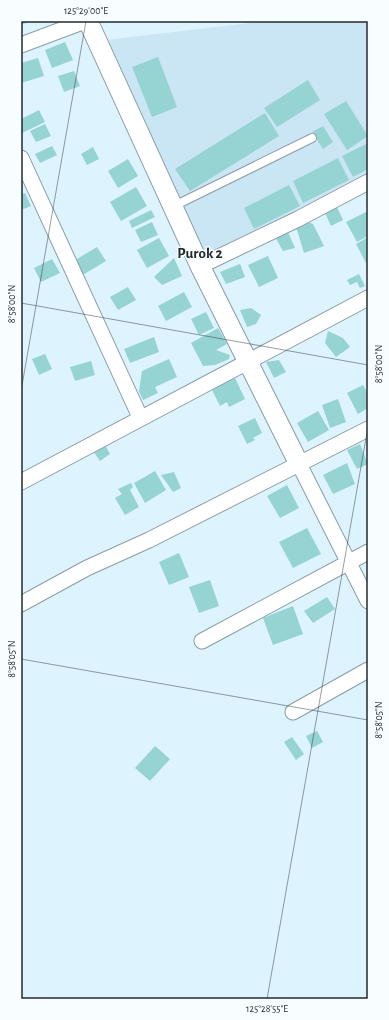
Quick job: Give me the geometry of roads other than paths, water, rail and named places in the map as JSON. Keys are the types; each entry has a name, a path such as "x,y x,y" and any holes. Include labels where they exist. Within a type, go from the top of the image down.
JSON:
{"street":[{"path":"21,45 85,21"},
{"path":"88,21 174,206 200,266 368,601"},
{"path":"21,158 140,417"},
{"path":"200,266 298,219 368,182"},
{"path":"21,482 140,417 368,298"},
{"path":"21,604 87,568 149,540 368,429"},
{"path":"202,641 368,552"},
{"path":"293,712 368,670"}],"lane":[{"path":"174,206 312,138"}],"district":[{"name":"Purok 2","path":"200,253"}]}
